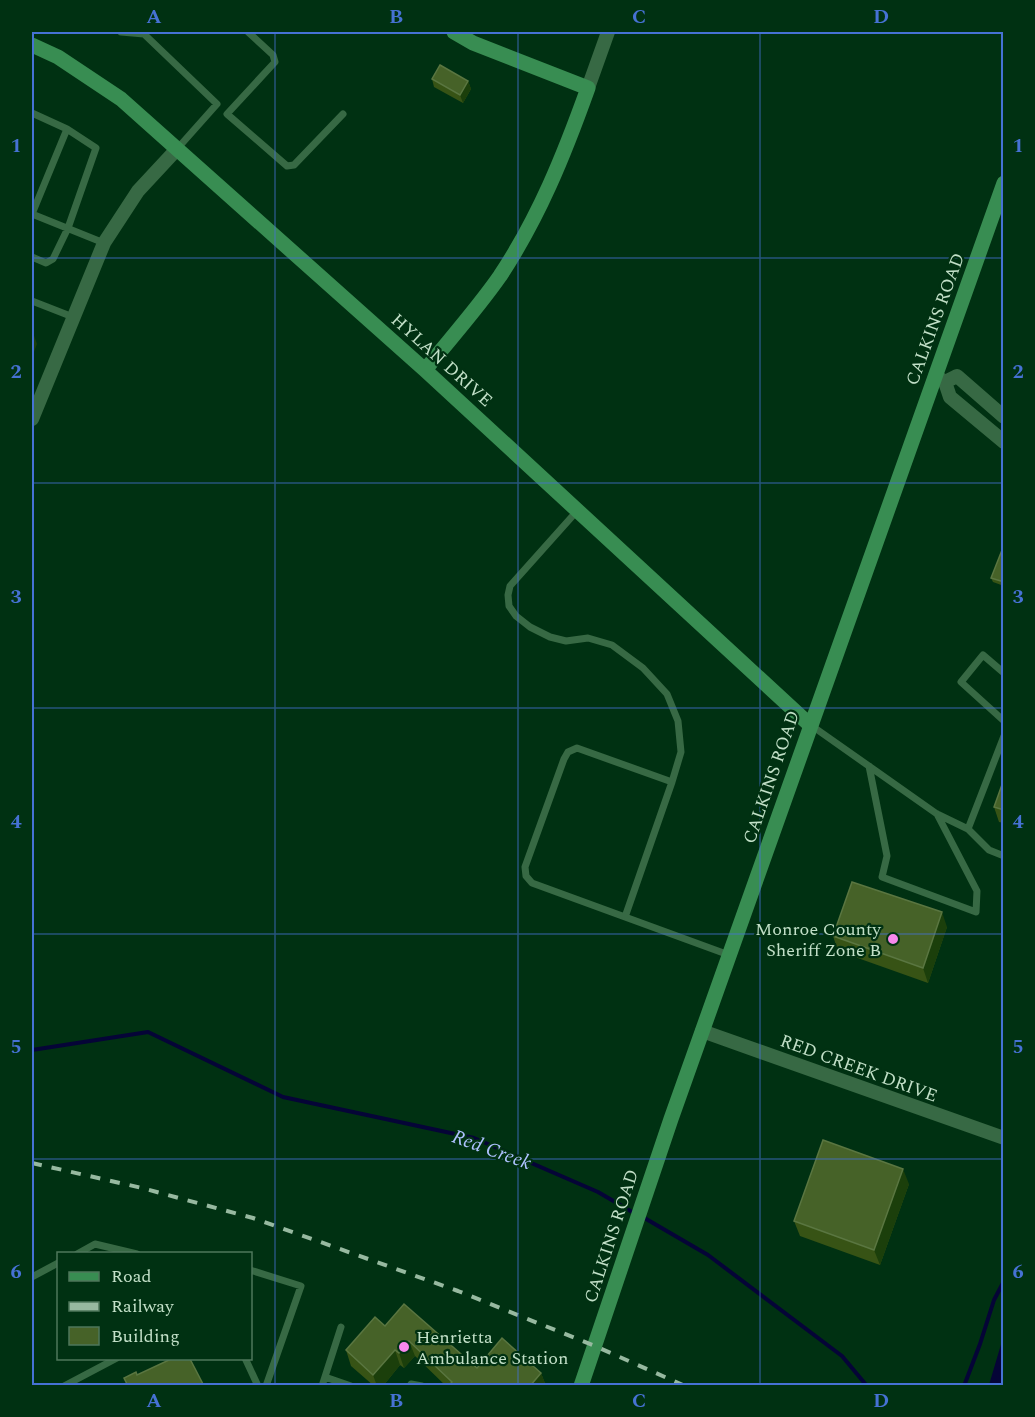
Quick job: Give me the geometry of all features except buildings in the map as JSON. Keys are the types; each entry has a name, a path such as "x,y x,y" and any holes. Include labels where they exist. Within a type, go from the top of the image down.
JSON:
{"main road":[{"path":"424,370 484,297 528,231 557,172 588,88 473,43 454,32"},
{"name":"HYLAN DRIVE","path":"32,45 58,57 121,99 424,370 810,725"},
{"name":"CALKINS ROAD","path":"581,1386 702,1031 810,725 941,379 1004,183"}],"street":[{"path":"588,88 608,32"},
{"path":"32,419 104,243 138,191 177,149"},
{"path":"1004,417 957,376 941,379 950,397 1004,442"},
{"name":"RED CREEK DRIVE","path":"702,1031 1004,1138"}],"lane":[{"path":"121,32 145,33 227,114 287,166 294,165 343,114"},
{"path":"227,114 274,62 273,55 248,32"},
{"path":"177,149 217,104"},
{"path":"32,113 67,129 96,148 68,228 53,260 46,263 32,256"},
{"path":"67,129 32,214 104,243"},
{"path":"32,301 73,317"},
{"path":"578,511 510,586 509,606 516,616 530,627 550,638 566,641 588,638 612,645 643,668 668,694 678,721 681,752 625,917"},
{"path":"1004,673 983,655 961,682 1004,721"},
{"path":"810,725 937,814 968,829 989,850 1004,856"},
{"path":"968,829 1004,736"},
{"path":"672,782 578,748 568,752 525,867 526,876 532,883 729,955"},
{"path":"869,766 888,856 882,877 976,912 977,891 937,814"},
{"path":"81,1252 95,1244 129,1252"},
{"path":"32,1277 57,1264"},
{"path":"252,1271 301,1286 266,1386"},
{"path":"322,1386 341,1327"},
{"path":"64,1386 115,1360"},
{"path":"245,1360 258,1386"},
{"path":"324,1377 351,1386"},
{"path":"410,1386 411,1384 422,1386"}],"shaded area":[{"path":"1002,1341 1003,1385 989,1385"}],"waterway":[{"name":"Red Creek","path":"32,1050 148,1032 283,1097 474,1138 598,1192 634,1213"},
{"name":"Red Creek","path":"641,1216 708,1255 842,1356 867,1386"},
{"name":"Red Creek","path":"964,1386 994,1300 1004,1281"}],"railway":[{"path":"32,1163 142,1188 253,1218 458,1291 595,1346 685,1386"}],"place":[{"name":"Monroe County Sheriff Zone B","path":"893,939"},
{"name":"Henrietta Ambulance Station","path":"404,1347"}]}
